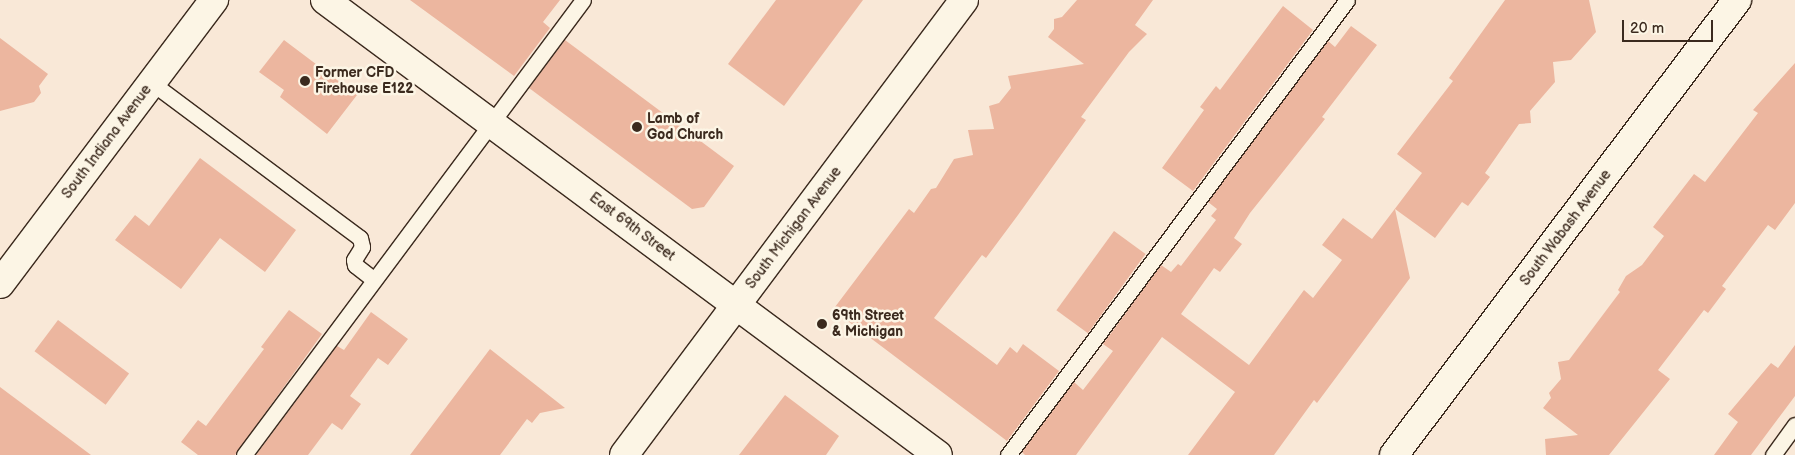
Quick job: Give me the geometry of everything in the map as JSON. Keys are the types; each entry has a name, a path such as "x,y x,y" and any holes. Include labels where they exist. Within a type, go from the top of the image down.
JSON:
{"street":[{"name":"South Indiana Avenue","path":"0,284 214,0"},
{"name":"East 69th Street","path":"325,0 938,455"},
{"name":"South Michigan Avenue","path":"624,455 964,0"},
{"name":"South Wabash Avenue","path":"1394,455 1737,0"}],"lane":[{"path":"244,455 583,0"},
{"path":"1008,455 1347,0"},
{"path":"152,83 360,238 362,248 354,260 355,265 374,280"},
{"path":"1772,455 1795,425"}],"building":[{"path":"410,0 560,0 543,22 550,28 514,76"},
{"path":"776,0 863,0 784,106 728,64"},
{"path":"1077,0 1153,0 1135,25 1147,34 1129,52 1081,117 1086,120 986,258 982,255 934,318 997,365 1010,347 1017,353 1023,344 1059,371 1007,441 840,315 843,312 835,307 909,209 914,213 931,189 936,188 954,159 973,155 968,130 994,129 989,106 999,103 1011,88 1008,76 1084,64 1048,37 1054,29 1054,19 1062,17"},
{"path":"1505,0 1589,0 1596,32 1571,60 1553,62 1555,82 1530,111 1531,123 1519,124 1485,173 1490,177 1468,206 1462,202 1435,238 1395,209 1410,278 1317,403 1314,400 1274,455 1188,455 1235,392 1162,337 1076,455 1025,455 1022,452 1074,382 1083,390 1113,351 1103,344 1161,265 1171,272 1178,264 1181,266 1216,220 1211,216 1217,209 1208,202 1328,41 1335,47 1351,26 1377,45 1322,117 1325,119 1250,213 1234,238 1242,244 1220,272 1214,268 1181,314 1249,365 1304,290 1313,298 1342,260 1322,245 1343,218 1372,239 1422,173 1397,154 1453,81 1449,78"},
{"path":"1283,6 1313,30 1193,191 1162,168 1204,110 1200,107 1216,86 1220,90"},
{"path":"0,38 48,74 39,86 41,93 34,102 0,111"},
{"name":"Former CFD Firehouse E122","path":"284,40 357,95 327,134 280,97 284,90 259,72"},
{"path":"565,40 734,166 704,207 692,209 529,88"},
{"path":"1795,63 1795,203 1775,230 1768,225 1722,286 1726,289 1708,313 1704,310 1658,370 1670,379 1609,455 1546,455 1545,439 1578,435 1543,408 1551,398 1549,393 1561,379 1558,362 1569,360 1620,292 1618,290 1626,276 1642,265 1664,236 1653,227 1694,174 1705,182 1758,113 1753,110"},
{"path":"200,158 296,230 265,272 220,238 181,289 115,240 135,215 149,226"},
{"path":"1114,231 1146,254 1088,333 1056,310"},
{"path":"289,310 322,334 235,455 198,455 181,442 198,420 206,426 264,349 261,347"},
{"path":"371,312 408,339 388,365 378,358 350,396 361,404 342,430 332,423 308,455 256,455 337,346 344,350"},
{"path":"58,320 129,374 106,405 35,351"},
{"path":"1795,345 1795,396 1751,455 1714,455 1738,422 1728,414 1771,363 1778,368"},
{"path":"490,349 565,408 540,413 532,423 527,419 500,455 410,455"},
{"path":"0,387 91,455 0,455"},
{"path":"785,395 839,436 826,455 739,455"}],"place":[{"name":"Former CFD Firehouse E122","path":"305,81"},
{"name":"Lamb of God Church","path":"637,127"},
{"name":"69th Street & Michigan","path":"822,324"}]}
